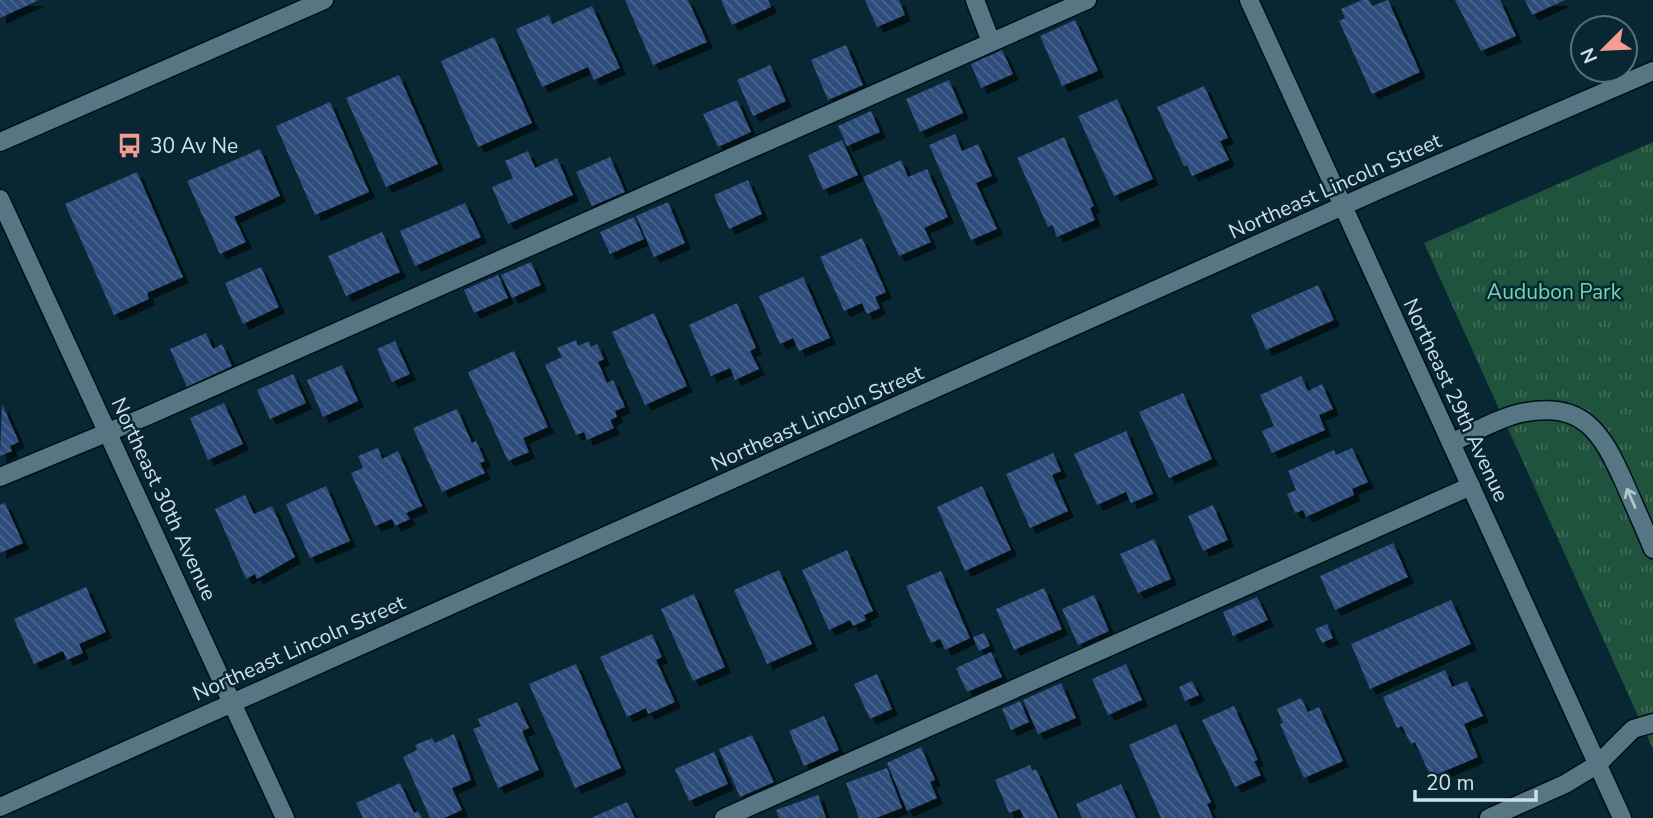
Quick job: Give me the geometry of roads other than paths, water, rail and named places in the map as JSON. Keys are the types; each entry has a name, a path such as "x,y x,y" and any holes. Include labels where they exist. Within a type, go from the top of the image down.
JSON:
{"street":[{"path":"0,142 324,0"},
{"path":"975,0 991,42"},
{"path":"0,477 1087,0"},
{"name":"Northeast 29th Avenue","path":"1250,0 1342,208 1622,818"},
{"name":"Northeast Lincoln Street","path":"0,807 1653,71"},
{"name":"Northeast 30th Avenue","path":"0,199 285,818"},
{"path":"1451,443 1519,414 1553,410 1579,417 1598,431 1609,447 1653,549"},
{"path":"724,818 1471,486"},
{"path":"1489,818 1565,784 1598,764 1633,729 1653,723"}],"place":[{"name":"30 Av Ne","path":"130,146"}],"park label":[{"name":"Audubon Park","path":"1554,292"}]}
